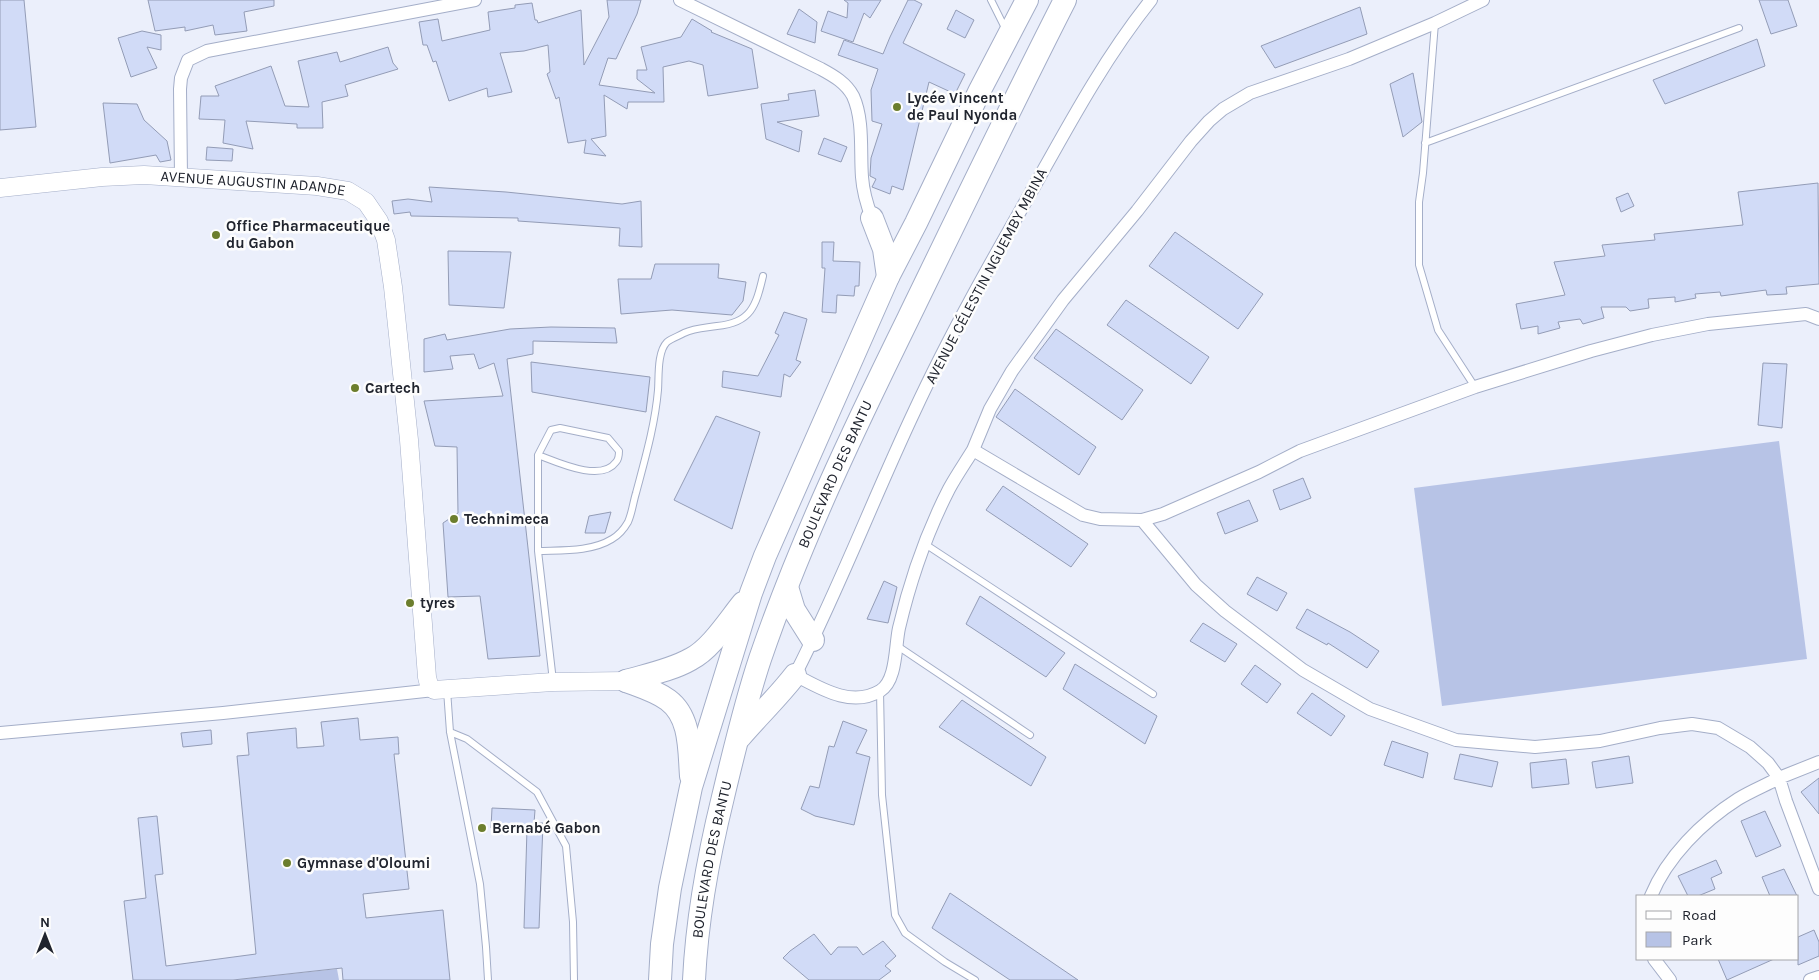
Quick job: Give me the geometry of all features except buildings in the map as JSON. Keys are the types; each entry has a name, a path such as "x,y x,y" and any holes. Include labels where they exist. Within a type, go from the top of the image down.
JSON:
{"highway":[{"name":"BOULEVARD DES BANTU","path":"660,980 662,944 670,888 692,787 751,594 803,467 888,277 1027,0"},
{"name":"BOULEVARD DES BANTU","path":"694,980 702,893 711,846 736,742 761,658 787,587 867,402 996,136 1065,0"},
{"path":"872,218 884,227 892,229 908,227 916,223"},
{"path":"872,218 884,249 888,277"},
{"path":"787,587 794,610 813,640"},
{"path":"626,681 693,659 707,646 751,594"},
{"path":"736,742 795,675"},
{"path":"626,681 668,699 678,709 686,727 692,787"}],"street":[{"path":"181,177 180,90 181,78 188,60 207,51 475,0"},
{"path":"680,0 821,69 838,78 847,87 853,96 857,108 864,194 872,218"},
{"name":"AVENUE CÉLESTIN NGUEMBY MBINA","path":"795,675 813,640 913,413 971,298 1102,69 1130,27 1152,0"},
{"path":"795,675 821,688 854,698 880,692 888,685 892,674 896,644 908,595 925,544 949,489 972,450 990,409 1012,371 1062,300 1137,211 1208,121 1223,109 1250,93 1349,59 1435,23 1483,0"},
{"name":"AVENUE AUGUSTIN ADANDE","path":"0,188 102,177 144,175 310,185 348,191 366,202 379,221 386,240 394,296 409,440 427,678 429,685 440,689"},
{"path":"972,450 1083,515 1100,519 1142,520 1163,514 1259,472 1300,451 1475,387 1591,351 1708,324 1806,314 1819,320"},
{"path":"1142,520 1196,585 1225,611 1304,670 1370,709 1456,740 1536,747 1600,741 1660,728 1692,724 1718,728 1750,747 1768,763 1779,778 1819,888"},
{"path":"0,733 223,713 440,689 553,682 626,681"},
{"path":"1651,895 1656,883 1669,864 1701,829 1738,799 1779,778 1819,762"},
{"path":"1655,960 1670,980"},
{"path":"1810,980 1819,977"}],"lane":[{"path":"991,0 1008,36"},
{"path":"1435,23 1419,202 1419,265 1438,330 1475,387"},
{"path":"1425,143 1740,28"},
{"path":"538,551 592,546 612,539 622,531 630,515 645,462 656,410 662,354 666,343 688,331 741,320 751,311 759,295 763,276"},
{"path":"1806,314 1819,312"},
{"path":"538,455 583,471 608,469 617,462 619,451 608,438 560,428 551,430 538,455 538,551 553,682"},
{"path":"925,544 1153,694"},
{"path":"896,644 1030,735"},
{"path":"440,689 480,884 488,980"},
{"path":"880,692 882,795 895,915 905,933 944,962 975,980"},
{"path":"450,732 467,739 537,792 566,846 573,922 574,980"}],"green space":[{"path":"1779,441 1807,659 1442,706 1414,488"},
{"path":"337,969 339,980 233,980"}],"place":[{"name":"Lycée Vincent de Paul Nyonda","path":"897,107"},
{"name":"Office Pharmaceutique du Gabon","path":"216,235"},
{"name":"Cartech","path":"355,388"},
{"name":"Technimeca","path":"454,519"},
{"name":"tyres","path":"410,603"},
{"name":"Bernabé Gabon","path":"482,828"},
{"name":"Gymnase d'Oloumi","path":"287,863"}]}
